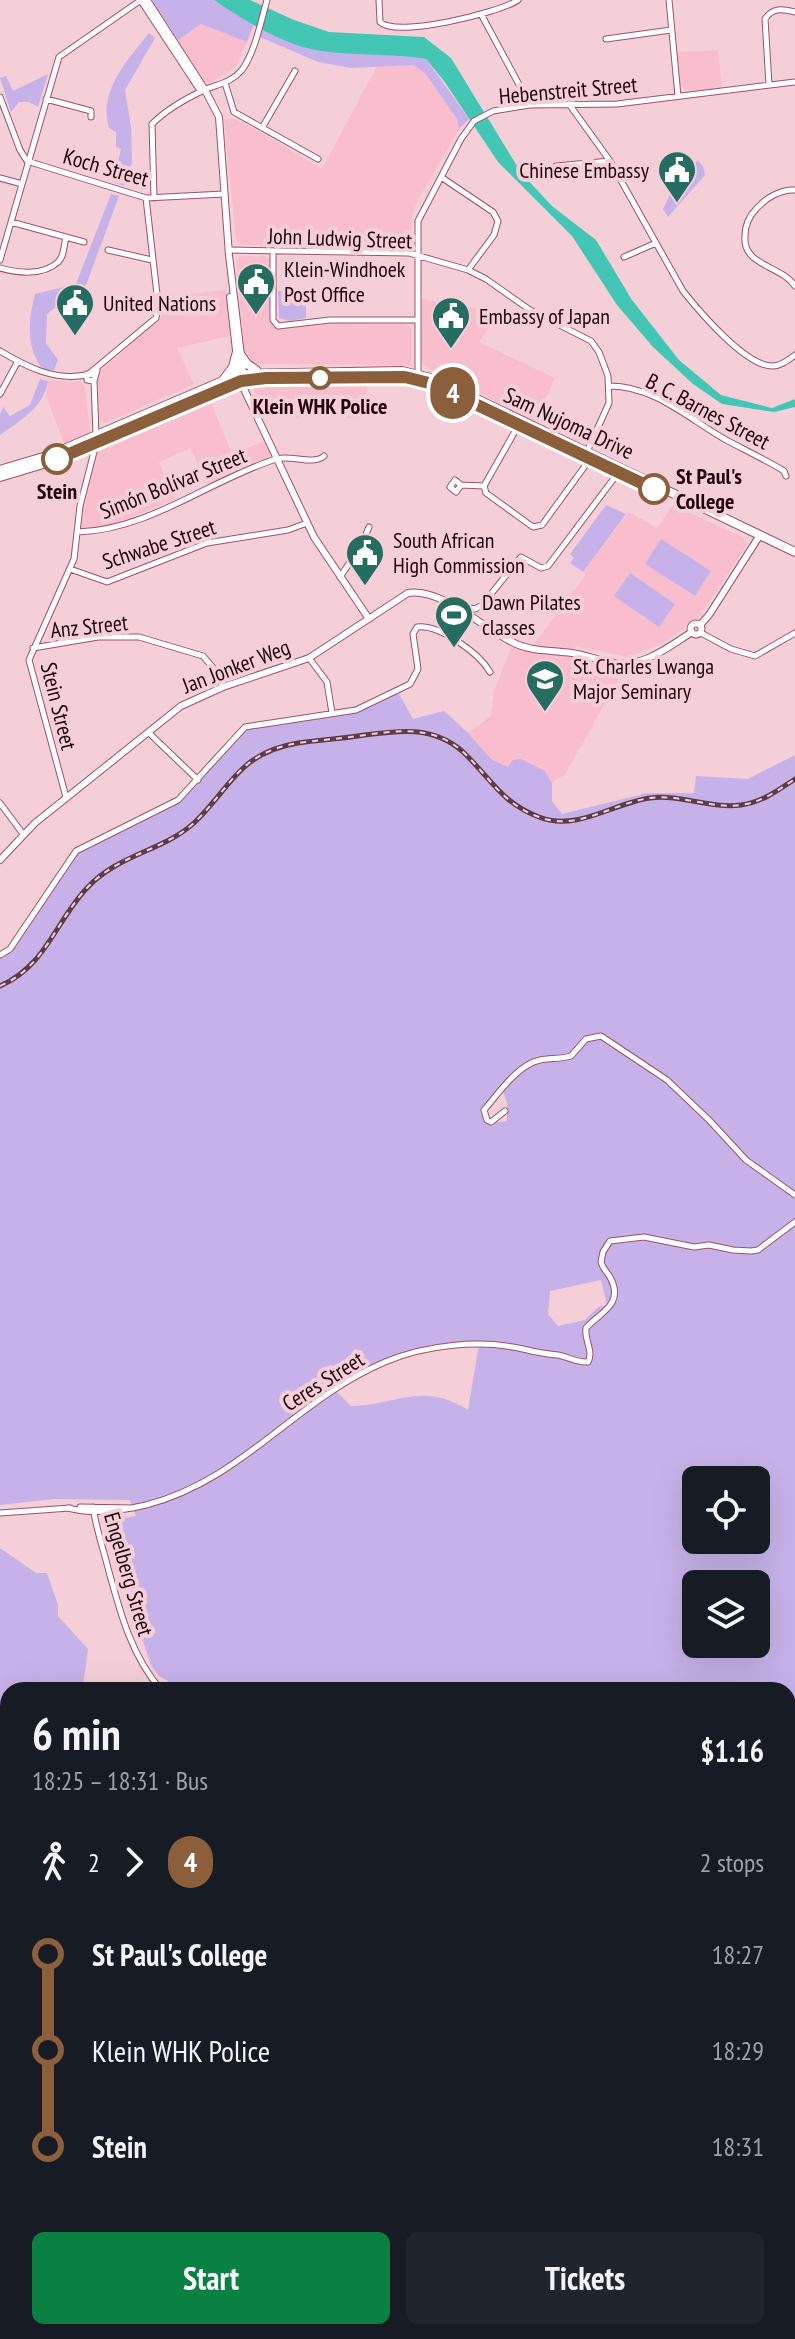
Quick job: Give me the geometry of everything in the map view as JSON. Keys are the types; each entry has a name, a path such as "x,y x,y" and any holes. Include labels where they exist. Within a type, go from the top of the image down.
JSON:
{"highway":[{"path":"223,379 238,355 250,368 265,372"},
{"name":"Sam Nujoma Drive","path":"0,470 96,440 265,372 418,376 794,552"},
{"name":"Sam Nujoma Drive","path":"0,477 45,464 223,379 418,376"}],"main road":[{"path":"141,0 204,91"},
{"path":"147,0 204,91 215,118 222,158 238,355 243,380 307,523 369,619"},
{"path":"700,629 759,536"},
{"name":"Jan Jonker Weg","path":"0,860 23,834 66,797 187,702 309,658 408,593 455,607 525,648 576,654 621,664 651,657 692,632 696,635 700,629"}],"street":[{"path":"0,260 57,61 63,52 141,0"},
{"path":"379,0 380,22 385,27 426,25 481,14 518,0"},
{"path":"669,0 678,96"},
{"path":"154,198 152,124 204,91 225,83 245,65 266,2"},
{"path":"769,85 765,19 777,9 795,12"},
{"path":"481,14 530,105"},
{"path":"606,39 671,30"},
{"path":"262,128 295,71"},
{"name":"Hebenstreit Street","path":"418,376 418,221 474,121 486,113 530,105 617,104 795,82"},
{"path":"225,83 232,109 318,159"},
{"path":"0,97 27,161"},
{"path":"46,99 91,111 91,117"},
{"path":"568,103 610,161 695,305 744,352 769,366 782,364 795,355"},
{"name":"Koch Street","path":"27,161 146,198 224,194"},
{"path":"556,166 610,161"},
{"path":"441,177 493,212 498,221 494,235 468,270"},
{"path":"0,178 23,184"},
{"path":"795,190 785,189 759,205 748,220 744,237 745,247 752,258 784,274 795,286"},
{"path":"0,351 46,374 90,378 156,318 158,306 146,198"},
{"path":"11,222 84,242"},
{"path":"0,268 23,273 56,264 66,237"},
{"path":"624,257 656,243"},
{"path":"108,250 152,260"},
{"path":"273,251 273,320 278,326 338,320 417,320"},
{"name":"John Ludwig Street","path":"229,253 273,251 417,255 468,270 530,310 591,341 604,363 610,386"},
{"path":"0,394 18,361"},
{"name":"Stein Street","path":"66,797 29,664 33,648 76,551 80,506 95,457 94,393 90,378"},
{"path":"519,424 484,486 486,493 533,527 540,527 589,456 609,403 610,386"},
{"name":"B. C. Barnes Street","path":"610,386 634,387 651,394 784,471 786,476"},
{"path":"278,458 316,460 324,456"},
{"name":"Simón Bolívar Street","path":"78,532 116,528 278,458"},
{"path":"455,607 475,609 482,605 521,557 541,568 548,566 620,470"},
{"path":"461,485 484,486"},
{"name":"Schwabe Street","path":"70,569 107,582 207,543 288,530 307,523"},
{"path":"340,577 361,546 369,527"},
{"path":"0,955 10,949 76,851 167,807 198,780 245,727 356,710 410,684 418,669 413,634 417,627 427,627 456,641 478,657 490,672"},
{"path":"700,629 744,655 755,656 795,633"},
{"name":"Anz Street","path":"33,648 98,637 139,637 203,656 215,670 223,687"},
{"path":"309,658 327,682 332,713"},
{"path":"148,732 198,780"},
{"path":"0,803 23,834"},
{"path":"505,1111 491,1122 484,1115 484,1110 515,1076 536,1062 571,1056 586,1039 601,1036 667,1080 755,1168 795,1195"},
{"name":"Ceres Street","path":"0,1513 68,1508 109,1511 167,1499 211,1480 238,1463 334,1388 384,1362 434,1349 463,1345 512,1347 561,1355 580,1363 589,1361 586,1328 606,1313 614,1299 611,1278 601,1262 610,1241 644,1237 694,1247 709,1245 751,1251 758,1250 795,1222"},
{"name":"Ceres Street","path":"68,1508 135,1508"},
{"name":"Engelberg Street","path":"94,1509 130,1642 155,1682"},
{"path":"79,1510 96,1521 109,1511"}],"shaded area":[{"path":"152,0 214,0 254,24 247,42 201,24 178,40"},
{"path":"214,0 250,0 329,32 424,37 451,58 522,174 552,206 596,240 632,300 679,360 721,395 772,408 795,399 795,407 774,412 722,404 693,384 653,347 617,305 572,236 498,162 426,59 334,53 307,48 265,31"},
{"path":"201,24 247,42 236,67 211,83 205,82 178,40"},
{"path":"263,28 296,44 426,59 469,119 459,129 457,119 425,73 413,65 351,68 318,62 260,37"},
{"path":"149,33 155,38 125,90 132,162 124,186 113,182 121,149 116,147 116,132 109,128 108,101 117,77"},
{"path":"718,50 722,88 688,92 680,85 677,52"},
{"path":"413,65 425,73 457,119 459,129 418,200 412,215 410,245 241,245 236,239 224,119 235,119 257,130 322,169 377,66"},
{"path":"48,74 38,107 29,102 19,102 11,112 0,78 6,76 13,91"},
{"path":"698,161 705,175 668,217 663,209 673,189 673,178"},
{"path":"111,194 119,196 86,285 47,314 46,343 58,360 54,370 43,370 37,361 30,334 35,294 76,284"},
{"path":"240,256 266,256 271,261 271,320 274,327 280,329 330,323 406,324 411,328 411,365 251,364 245,356 236,261"},
{"path":"226,290 230,336 177,348 194,384 105,423 97,418 98,373 161,318 161,297"},
{"path":"278,291 306,291 306,318 289,321 279,318"},
{"path":"421,299 500,312 479,342 555,378 534,424 425,366 422,362"},
{"path":"40,379 48,381 37,406 0,435 3,407 10,416 30,405"},
{"path":"48,381 80,381 85,387 90,434 64,443 46,396"},
{"path":"367,386 366,418 267,418 253,388"},
{"path":"208,395 232,454 264,441 271,453 269,459 209,484 190,448 159,462 175,499 109,527 78,526 96,443"},
{"path":"606,505 626,514 583,572 570,563 574,558 570,554"},
{"path":"673,505 744,538 747,545 698,618 663,643 628,657 576,646 571,652 621,664 621,674 565,775 552,784 545,771 521,759 508,767 491,759 468,733 491,716 494,691 513,643 531,648 629,512 657,528"},
{"path":"661,539 711,571 695,596 645,564"},
{"path":"630,573 675,604 659,627 614,596"},
{"path":"398,692 413,719 444,711 491,759 508,767 513,760 521,759 545,771 552,784 552,801 562,814 647,793 694,793 696,776 748,779 795,755 795,1682 168,1682 151,1665 128,1596 132,1580 121,1559 112,1550 107,1528 113,1520 136,1516 130,1500 54,1499 0,1505 0,955 5,953 76,851 178,800 245,727 356,710","holes":["502,1089 507,1102 507,1121 488,1123 483,1119 482,1112","601,1280 607,1305 598,1307 585,1320 558,1326 548,1314 550,1291","479,1345 468,1410 452,1401 423,1396 351,1406 334,1389 398,1357"]},
{"path":"0,1548 36,1573 47,1573 58,1605 58,1616 88,1649 84,1682 0,1682"}],"railway":[{"path":"0,986 16,977 39,955 76,901 99,877 183,832 249,763 278,748 386,732 425,733 450,742 462,751 515,804 553,821 581,819 650,798 729,806 749,804 795,779"}],"bus line":[{"name":"4","path":"57,459 241,381 405,377 433,384 517,427 654,489"}],"place":[{"name":"Chinese Embassy","path":"677,204"},
{"name":"Klein-Windhoek Post Office","path":"256,316"},
{"name":"United Nations","path":"75,337"},
{"name":"Embassy of Japan","path":"451,350"},
{"name":"Klein WHK Police","path":"320,378"},
{"name":"Stein","path":"57,459"},
{"name":"St Paul's College","path":"654,489"},
{"name":"South African High Commission","path":"365,587"},
{"name":"Dawn Pilates classes","path":"454,649"},
{"name":"St. Charles Lwanga Major Seminary","path":"545,713"}]}
